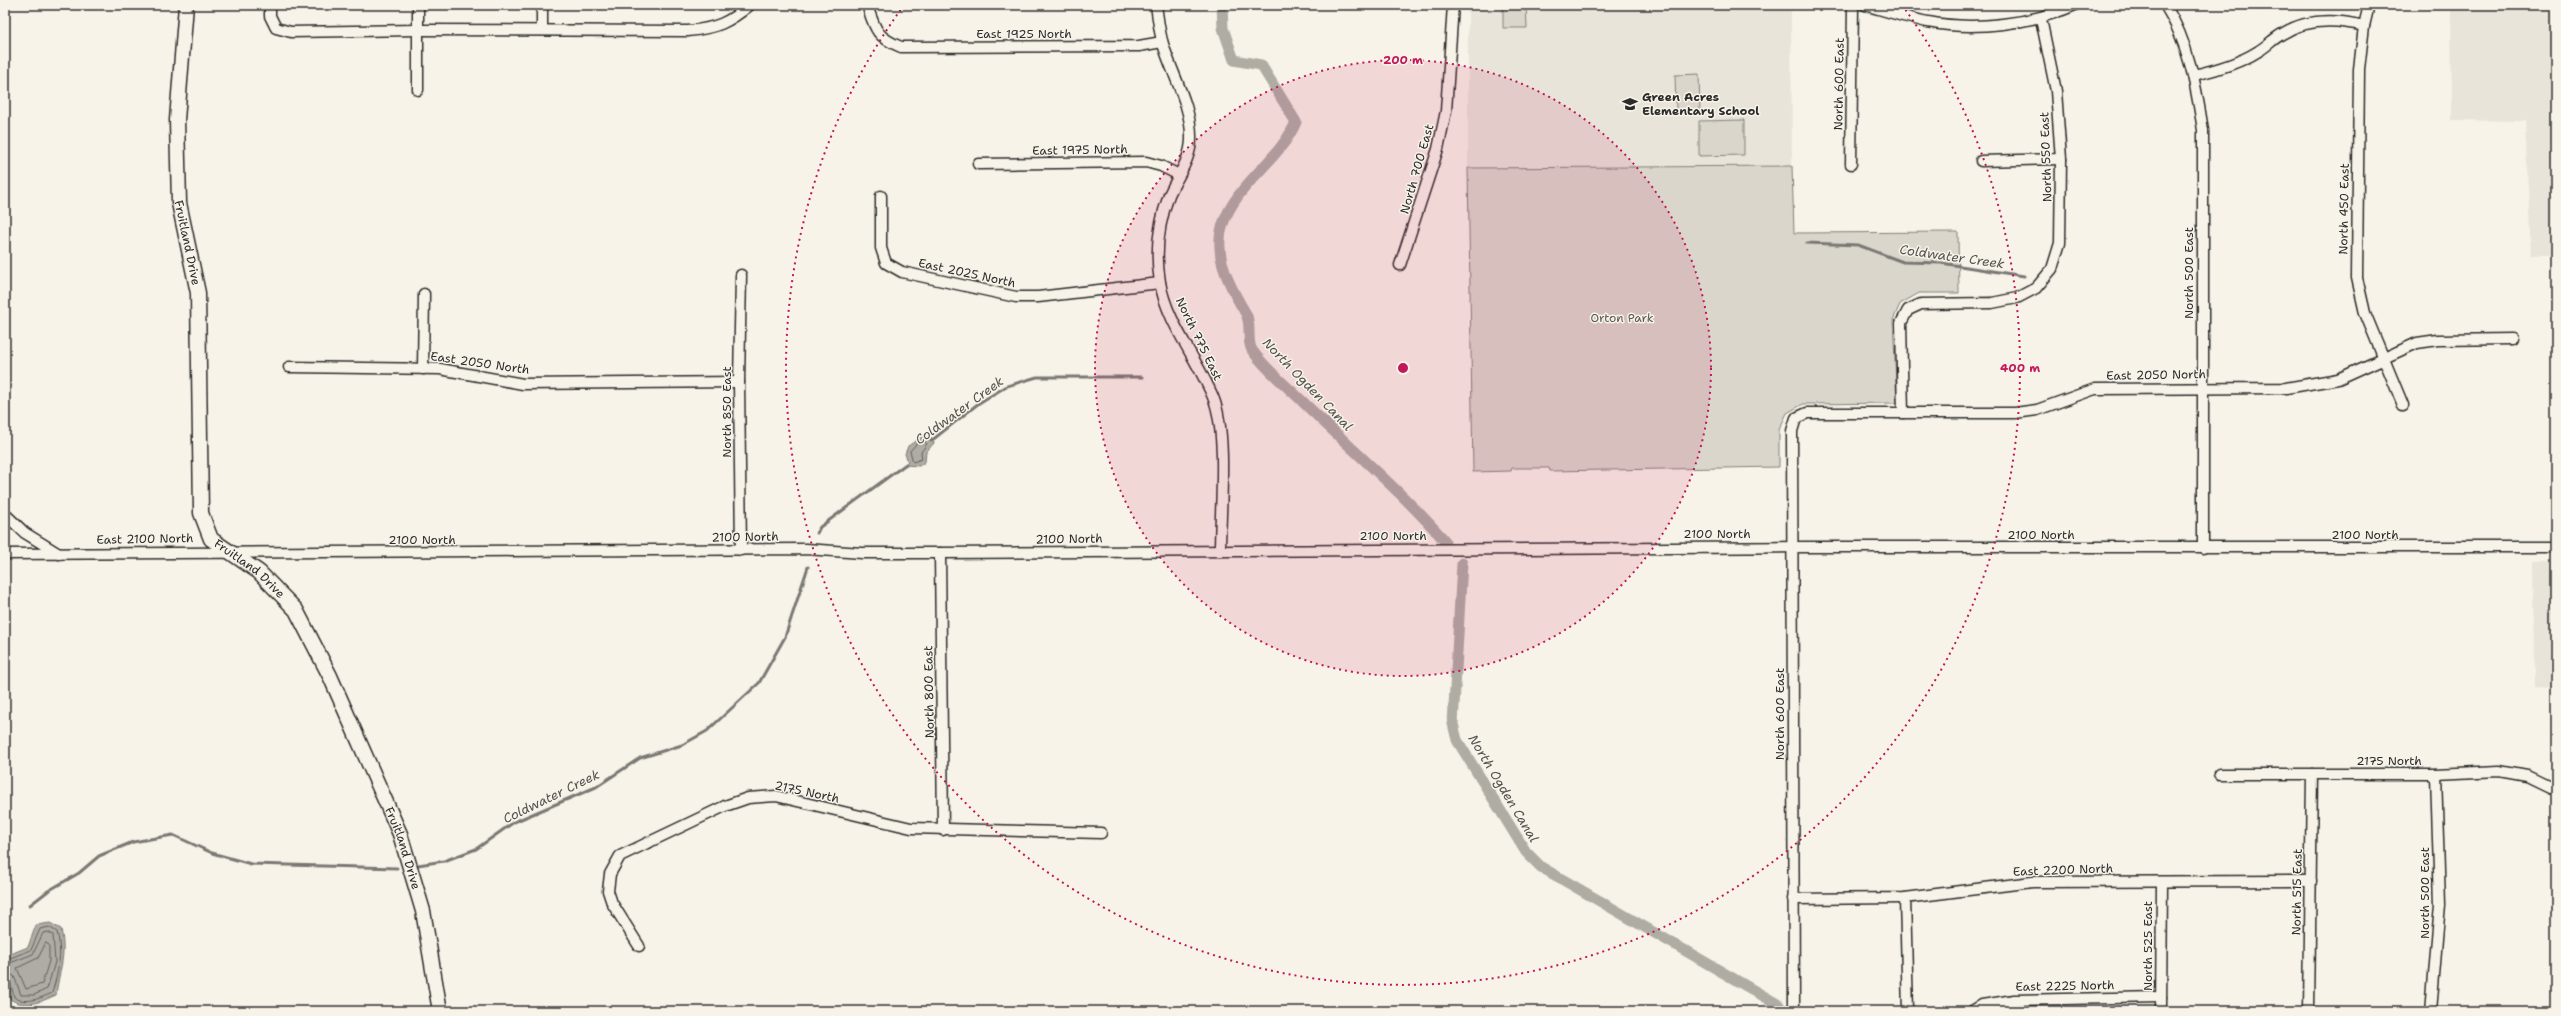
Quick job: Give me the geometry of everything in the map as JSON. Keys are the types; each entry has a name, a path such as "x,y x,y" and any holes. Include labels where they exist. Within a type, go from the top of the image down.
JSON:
{"street":[{"name":"Fruitland Drive","path":"186,5 177,120 178,203 198,293 201,513 211,539 259,572 296,610 330,676 400,834 423,911 440,1011"},
{"path":"270,5 270,16 276,28 291,32 418,30 688,31 713,29 731,20 750,5"},
{"path":"418,5 418,90"},
{"path":"542,5 542,30"},
{"name":"East 1925 North","path":"867,5 876,32 886,42 901,47 1139,46 1162,42"},
{"name":"North 775 East","path":"1156,5 1162,42 1189,118 1191,140 1187,157 1161,220 1158,255 1160,283 1169,310 1214,398 1219,419 1221,439 1220,551"},
{"name":"North 700 East","path":"1400,265 1438,149 1446,111 1453,5"},
{"name":"North 600 East","path":"1851,164 1853,5"},
{"path":"1865,5 1928,22 1984,26 2041,19 2075,5"},
{"name":"North 500 East","path":"2165,5 2183,43 2194,74 2203,130 2203,548"},
{"name":"North 450 East","path":"2369,5 2364,26 2359,69 2357,278 2365,313 2403,405"},
{"name":"North 550 East","path":"1903,413 1901,323 1908,310 1921,304 1992,303 2017,298 2036,288 2052,269 2060,243 2061,158 2056,91 2041,19"},
{"path":"2194,74 2236,62 2257,52 2297,26 2316,21 2341,20 2364,26"},
{"path":"1981,161 2061,158"},
{"name":"East 1975 North","path":"978,164 1146,162 1161,166 1179,175"},
{"name":"East 2025 North","path":"881,196 881,248 886,263 902,272 1016,298 1038,297 1160,283"},
{"name":"North 850 East","path":"740,274 739,382 741,550"},
{"path":"423,369 424,294"},
{"name":"East 2050 North","path":"1796,418 1808,413 2015,413 2037,410 2095,389 2286,388 2338,380 2417,343 2438,340 2512,339"},
{"name":"East 2050 North","path":"289,367 440,369 523,384 739,382"},
{"name":"North 600 East","path":"1794,1011 1792,431 1796,418"},
{"path":"5,514 25,532 59,554"},
{"name":"2100 North","path":"231,553 741,550 940,553 1792,547 2556,547"},
{"name":"East 2100 North","path":"5,554 231,553"},
{"name":"North 800 East","path":"940,553 943,830"},
{"name":"2175 North","path":"2219,774 2436,774 2500,771 2527,776 2556,790"},
{"name":"North 515 East","path":"2308,1011 2312,774"},
{"name":"North 500 East","path":"2431,1011 2440,904 2436,774"},
{"name":"2175 North","path":"639,946 612,903 608,891 610,874 620,856 725,806 748,798 776,796 874,821 912,828 1101,833"},
{"name":"East 2200 North","path":"1793,899 1904,898 2032,882 2311,881"},
{"name":"North 525 East","path":"2161,1011 2162,882"},
{"path":"1904,898 1908,1011"},
{"name":"East 2225 North","path":"1972,1011 1982,1005 2014,1000 2161,997"}],"shaded area":[{"name":"Green Acres Elementary School","path":"1468,5 1791,5 1792,166 1468,168"},
{"path":"2433,5 2556,5 2556,255 2531,255 2525,121 2452,120 2451,11 2431,11"},
{"path":"2534,561 2556,561 2556,688 2535,687"}],"green space":[{"path":"1503,5 1526,5 1527,28 1503,28"},
{"path":"1699,74 1700,111 1676,111 1675,75"},
{"path":"1744,120 1744,155 1699,156 1699,121"},
{"name":"Orton Park","path":"1792,166 1794,233 1958,232 1959,293 1919,293 1900,304 1893,320 1897,403 1803,404 1787,413 1779,430 1779,467 1550,471 1549,468 1512,468 1511,471 1473,472 1468,168"}],"water":[{"path":"922,437 932,438 934,443 926,452 925,462 919,466 904,465 908,461 905,454 908,446"},
{"path":"50,923 61,929 63,939 62,963 56,995 33,1003 22,1004 16,1002 10,999 10,989 5,977 5,956 28,947 36,925"}],"waterway":[{"name":"North Ogden Canal","path":"1222,5 1223,28 1234,60 1261,65 1296,122 1289,136 1280,148 1238,196 1223,224 1220,236 1221,260 1229,283 1248,318 1250,346 1257,357 1270,371 1393,487 1445,541"},
{"name":"Coldwater Creek","path":"1807,243 1858,245 1903,262 1941,263 2024,276"},
{"name":"Coldwater Creek","path":"931,441 979,403 1007,386 1037,377 1142,377"},
{"name":"Coldwater Creek","path":"817,533 820,527 906,464"},
{"name":"North Ogden Canal","path":"1462,563 1453,724 1457,740 1526,852 1541,867 1779,1005"},
{"name":"Coldwater Creek","path":"418,865 444,861 476,849 514,822 596,787 640,758 682,745 707,731 759,683 785,637 808,567"},
{"name":"Coldwater Creek","path":"30,905 48,891 79,873 99,856 133,842 173,835 212,853 251,864 397,868"}],"place":[{"name":"Green Acres Elementary School","path":"1630,104"}]}
